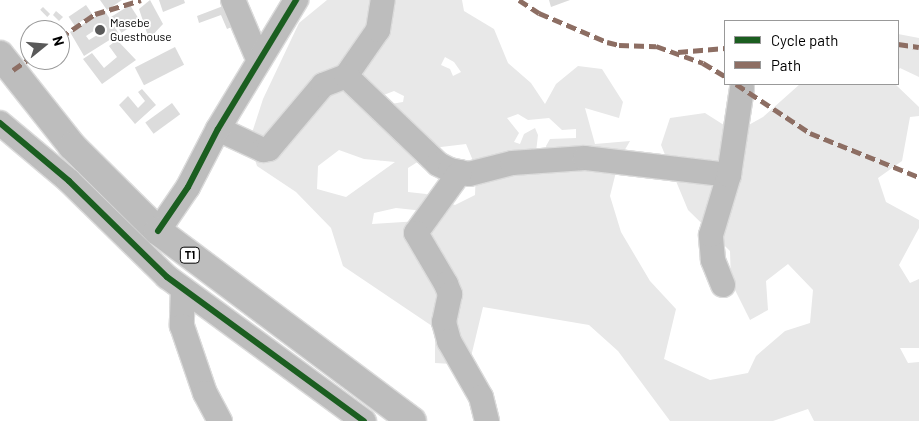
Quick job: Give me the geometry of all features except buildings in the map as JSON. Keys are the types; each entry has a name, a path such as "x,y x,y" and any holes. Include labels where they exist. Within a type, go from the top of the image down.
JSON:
{"highway":[{"name":"T1","path":"0,55 72,146 158,231 412,421"}],"street":[{"path":"233,0 258,60"},
{"path":"158,231 188,187 218,129 296,0"},
{"path":"218,129 263,150 270,149 323,85 346,76 378,30 383,0"},
{"path":"346,76 438,164 460,172 469,174 512,163 585,158 728,176"},
{"path":"723,285 713,260 711,235 728,176 742,88"},
{"path":"0,123 69,181 98,212 183,290 364,421"},
{"path":"460,172 416,233 450,294 444,322 449,341 481,396 487,421"},
{"path":"183,290 182,326 205,393 220,421"}],"shaded area":[{"path":"327,0 462,0 464,11 494,29 508,63 531,83 545,104 556,84 578,66 602,69 623,102 619,118 585,108 595,144 630,141 619,160 610,196 621,232 650,281 676,309 664,359 710,380 748,373 756,356 785,331 810,323 813,290 788,264 766,281 768,310 750,320 731,282 730,251 688,210 661,145 670,118 705,113 727,127 745,127 763,117 799,85 896,85 919,107 919,116 910,117 902,161 878,178 886,202 919,220 919,228 899,265 910,283 919,279 919,348 900,348 908,363 919,362 919,421 814,421 808,409 773,421 670,421 618,351 589,325 483,307 469,365 435,363 435,328 343,266 331,228 296,192 257,166 249,142 263,99 299,23","holes":["445,57 454,62 461,72 453,76 450,69 441,65","394,91 404,96 403,102 391,104 381,96","518,114 528,120 549,118 562,130 576,129 576,138 550,139 546,146 548,157 536,152 538,135 535,128 524,134 520,144 514,142 519,133 507,118","466,144 476,168 475,195 455,205 426,194 408,192 408,168 441,147","339,150 364,159 395,162 346,197 317,189 318,166","396,208 415,210 425,216 419,221 372,224 374,213"]},
{"path":"899,34 919,38 919,77 900,68 899,70"}],"marked path":[{"path":"70,31 95,14 141,0"},
{"path":"519,0 539,13 607,42 619,45 656,46 703,63 724,75"},
{"path":"899,44 919,47"},
{"path":"678,52 724,48"},
{"path":"13,70 20,65"},
{"path":"738,85 810,133 919,177"}],"cycle path":[{"path":"158,231 188,187 218,129 296,0"},
{"path":"0,123 69,181 167,277 364,421"}],"place":[{"name":"Masebe Guesthouse","path":"100,30"}]}
